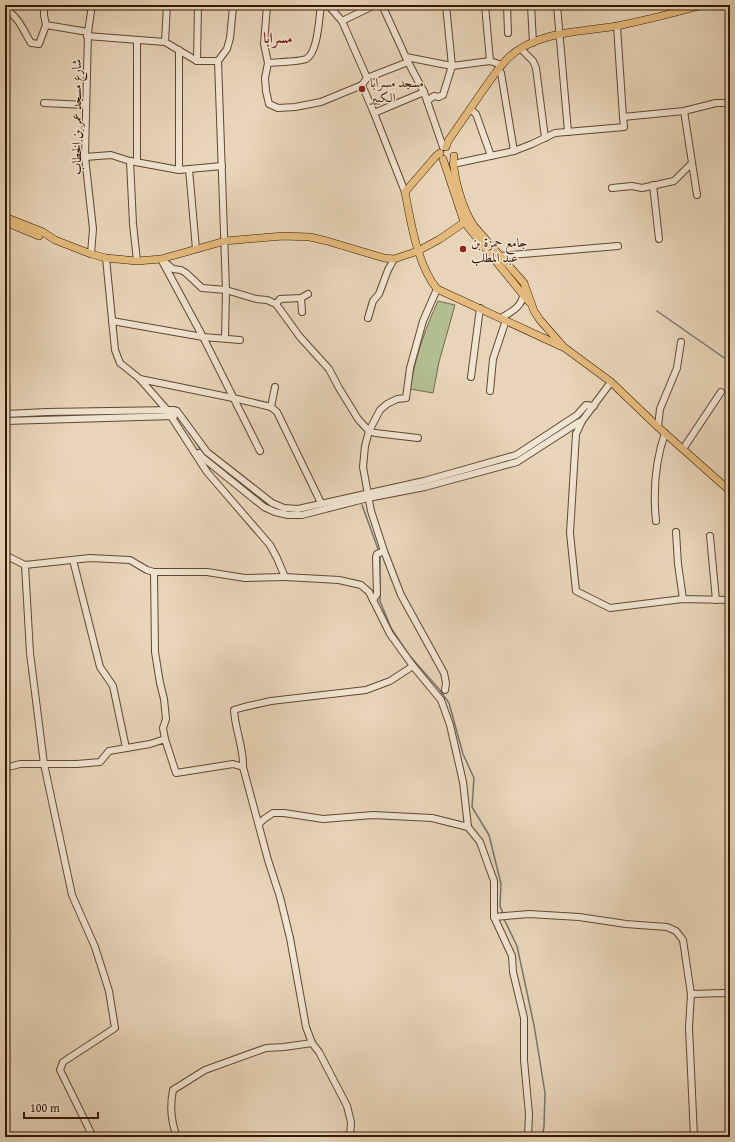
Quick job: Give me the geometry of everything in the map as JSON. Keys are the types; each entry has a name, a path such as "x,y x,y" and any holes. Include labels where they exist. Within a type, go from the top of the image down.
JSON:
{"main road":[{"path":"533,307 467,220 443,152 448,141 500,67 509,57 520,49 533,43 559,35 662,17 703,5"},
{"path":"565,348 437,289 432,282 418,251 405,192 436,156 452,149 454,156 454,174 467,220 524,283 533,307 540,320 548,330 565,348 611,382 664,433 730,490"},
{"path":"443,152 449,160 454,156"},
{"path":"5,217 43,232 55,240"},
{"path":"5,222 43,238 55,240 91,254 106,258 137,261 161,259 225,241 283,236 327,241 384,258 394,259 418,251 440,239 467,220"}],"street":[{"path":"5,9 16,18 24,29 31,43 39,44 46,25 44,5"},
{"name":"شارع مسجد عمر بن الخطاب","path":"91,254 93,229 85,157 88,34 92,5"},
{"path":"165,42 167,5"},
{"path":"197,60 198,5"},
{"path":"225,338 225,241 218,61 227,49 230,38 233,7 235,5"},
{"path":"268,5 264,44 268,63 265,78 269,104 278,108 295,107 320,102 362,85 367,78 407,59 452,66 490,61 500,67 514,151"},
{"path":"268,63 305,59 311,54 315,42 321,5"},
{"path":"328,5 342,21 367,78"},
{"path":"342,21 375,5"},
{"path":"382,5 424,92 443,152"},
{"path":"427,101 434,96 439,97 443,95 452,66 446,5"},
{"path":"485,5 490,61"},
{"path":"507,5 508,33"},
{"path":"531,5 533,43"},
{"path":"557,5 568,132"},
{"path":"46,25 88,34 165,42 197,60 218,61"},
{"path":"453,164 514,151 555,133 624,126 617,26"},
{"path":"137,40 137,162"},
{"path":"520,49 533,62 536,68 545,138"},
{"path":"179,50 179,170"},
{"path":"362,85 405,192"},
{"path":"374,113 424,92"},
{"path":"623,117 684,111 716,102 730,103"},
{"path":"44,104 86,105"},
{"path":"470,109 476,114 491,156"},
{"path":"684,111 696,195"},
{"path":"85,157 111,155 130,161 179,170 222,166"},
{"path":"130,161 132,224 137,261"},
{"path":"612,188 632,186 642,188 674,181 692,163"},
{"path":"189,169 196,248"},
{"path":"654,185 659,239"},
{"path":"500,256 618,246"},
{"path":"106,258 115,350 120,362 140,379 167,410 207,472 270,545 277,558 284,577"},
{"path":"161,259 174,269 181,270 202,288 226,290 256,299 268,300 276,304 300,337 329,369 358,419 369,431 418,438"},
{"path":"161,259 204,337 260,451"},
{"path":"368,318 373,301 379,294 394,259"},
{"path":"437,289 423,321 410,368 406,398 397,399 387,404 380,410 369,431 365,446 363,467 371,511 384,552 401,595 444,673 446,683 445,690"},
{"path":"276,304 280,299 301,298 308,294"},
{"path":"490,391 493,359 503,319 520,305 523,299 523,294"},
{"path":"301,298 302,312"},
{"path":"471,377 480,308"},
{"path":"112,321 204,337 240,340"},
{"path":"658,427 660,409 677,368 681,342"},
{"path":"140,379 270,407 277,412 321,503"},
{"path":"611,382 582,421 576,434 570,533 576,591 610,608 683,599 730,600"},
{"path":"270,407 275,387"},
{"path":"683,449 721,392"},
{"path":"5,414 18,416 174,416 177,418 202,457 270,510 288,515 302,515 368,495 516,455 577,415 586,405 594,406"},
{"path":"5,420 18,416 173,410 180,414 207,452 272,503 284,508 298,509 321,503 425,487 517,462 582,421"},
{"path":"656,521 654,499 656,472 659,448 664,433"},
{"path":"676,532 678,564 683,599"},
{"path":"710,536 716,600"},
{"path":"373,600 377,594 376,557 377,554 384,552"},
{"path":"5,555 26,565 90,558 130,560 147,570 154,572 207,572 246,578 284,577 339,580 361,585 369,592 385,627 413,666 441,700 450,725 463,782 468,827 480,842 494,881 494,917 512,956 513,972 524,1018 524,1060 529,1114 528,1137"},
{"path":"73,560 100,667 113,686 126,748"},
{"path":"26,565 30,653 44,764 72,895 95,947 109,991 115,1028 63,1062 60,1070 93,1137"},
{"path":"154,572 155,652 164,699 166,719 163,728 176,773 233,764 243,767"},
{"path":"350,1137 351,1122 347,1106 319,1052 312,1043 306,1027 290,938 280,897 268,860 243,767 243,756 234,710 244,706 271,701 366,690 390,681 413,666"},
{"path":"5,768 20,764 77,764 100,762 109,751 150,744 165,739"},
{"path":"259,824 273,813 323,819 373,815 432,818 468,827"},
{"path":"494,917 514,914 579,917 626,924 667,927 676,931 683,940 691,994 689,1026 694,1137"},
{"path":"691,994 730,994"},
{"path":"177,1137 174,1131 171,1112 173,1090 205,1070 266,1048 312,1043"}],"green space":[{"path":"438,301 455,305 439,362 433,393 410,389 421,344"}],"waterway":[{"path":"657,311 730,362"},
{"path":"529,451 584,412"},
{"path":"23,416 134,414"},
{"path":"5,417 12,417"},
{"path":"188,430 204,455 262,501 280,510"},
{"path":"484,467 520,456"},
{"path":"362,505 378,549"},
{"path":"284,511 300,511"},
{"path":"380,557 380,601 391,628 409,655 439,689 449,703 463,754 474,778 472,807 489,835 501,884 500,906 503,913"},
{"path":"504,919 517,946 534,1025 545,1093 544,1127 542,1137"}],"place":[{"name":"مسجد مسرابا الكبير","path":"362,89"},
{"name":"جامع حمزة بن عبد المطلب","path":"463,249"}],"district":[{"name":"مسرابا","path":"278,37"}]}
